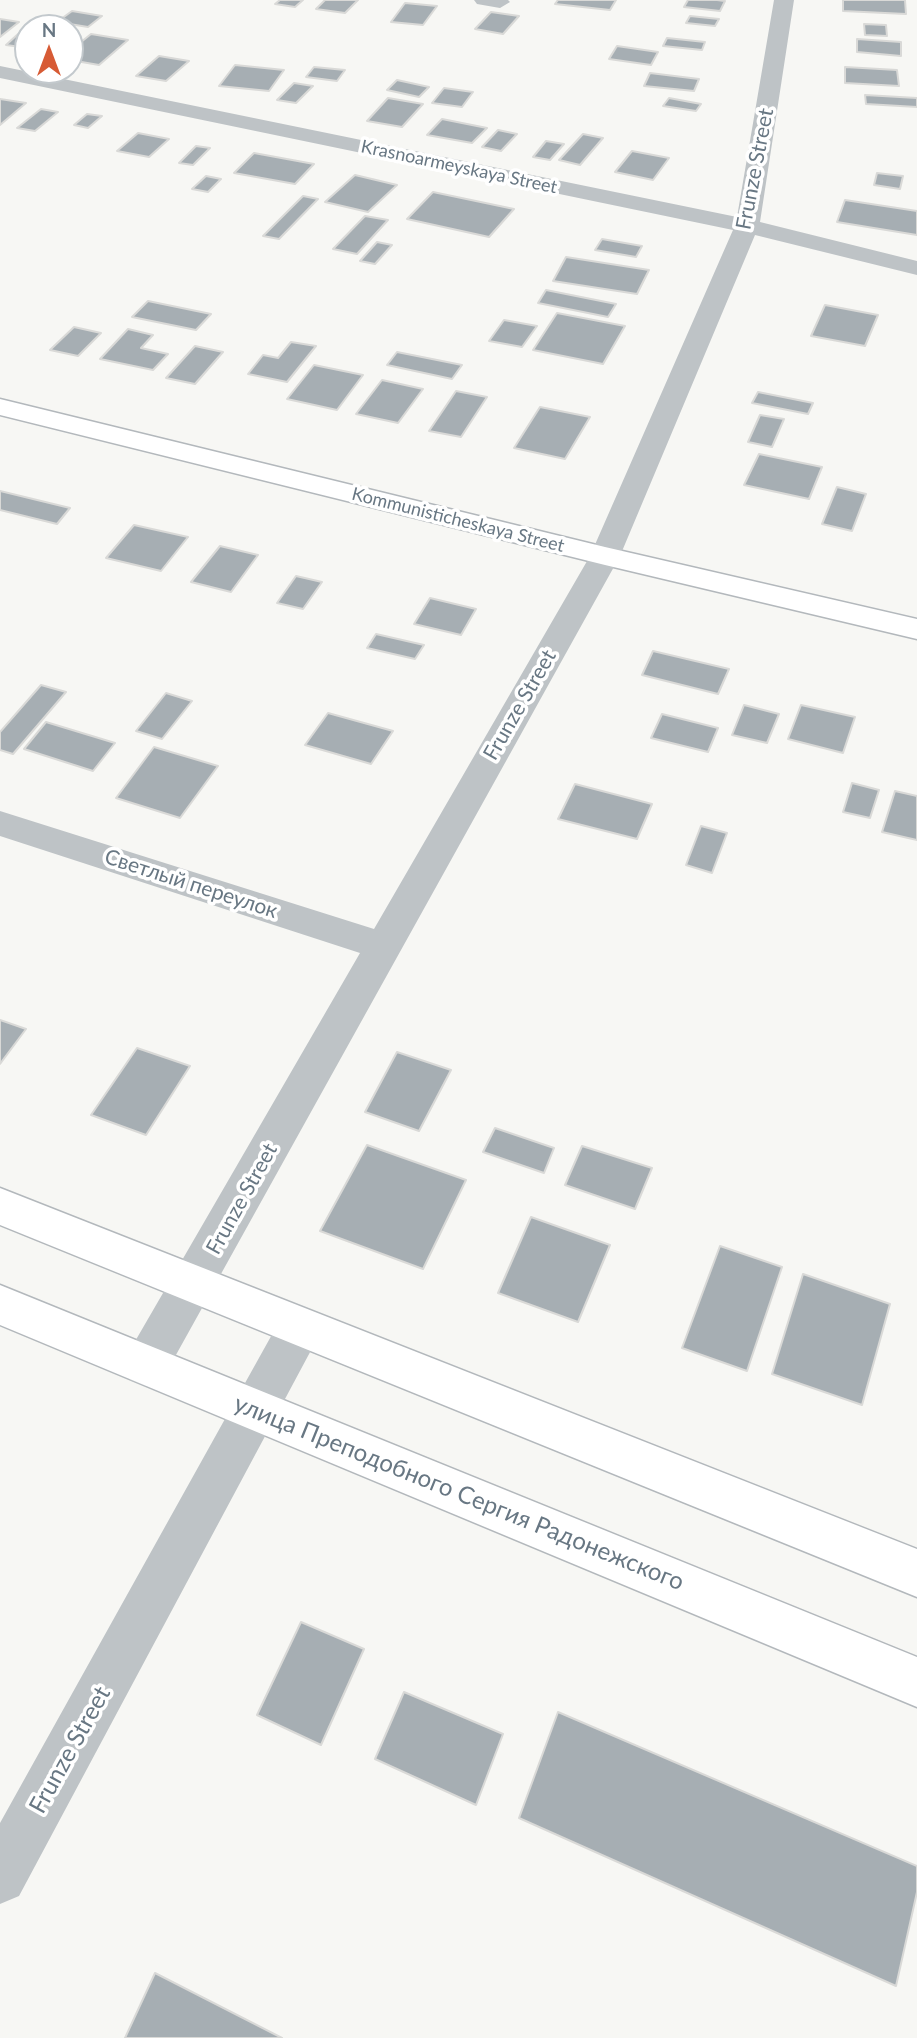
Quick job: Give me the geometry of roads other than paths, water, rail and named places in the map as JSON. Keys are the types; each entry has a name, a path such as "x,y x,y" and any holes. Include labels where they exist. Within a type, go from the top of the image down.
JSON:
{"street":[{"name":"Frunze Street","path":"146,1365 605,556 747,226 784,0"},
{"name":"Krasnoarmeyskaya Street","path":"0,72 747,226 917,268"},
{"name":"Kommunisticheskaya Street","path":"0,407 605,556 917,629"},
{"name":"Светлый переулок","path":"0,823 383,946"},
{"path":"0,1206 299,1328 917,1573"},
{"name":"улица Преподобного Сергия Радонежского","path":"0,1305 917,1682"},
{"name":"Frunze Street","path":"0,1877 299,1328"}]}
